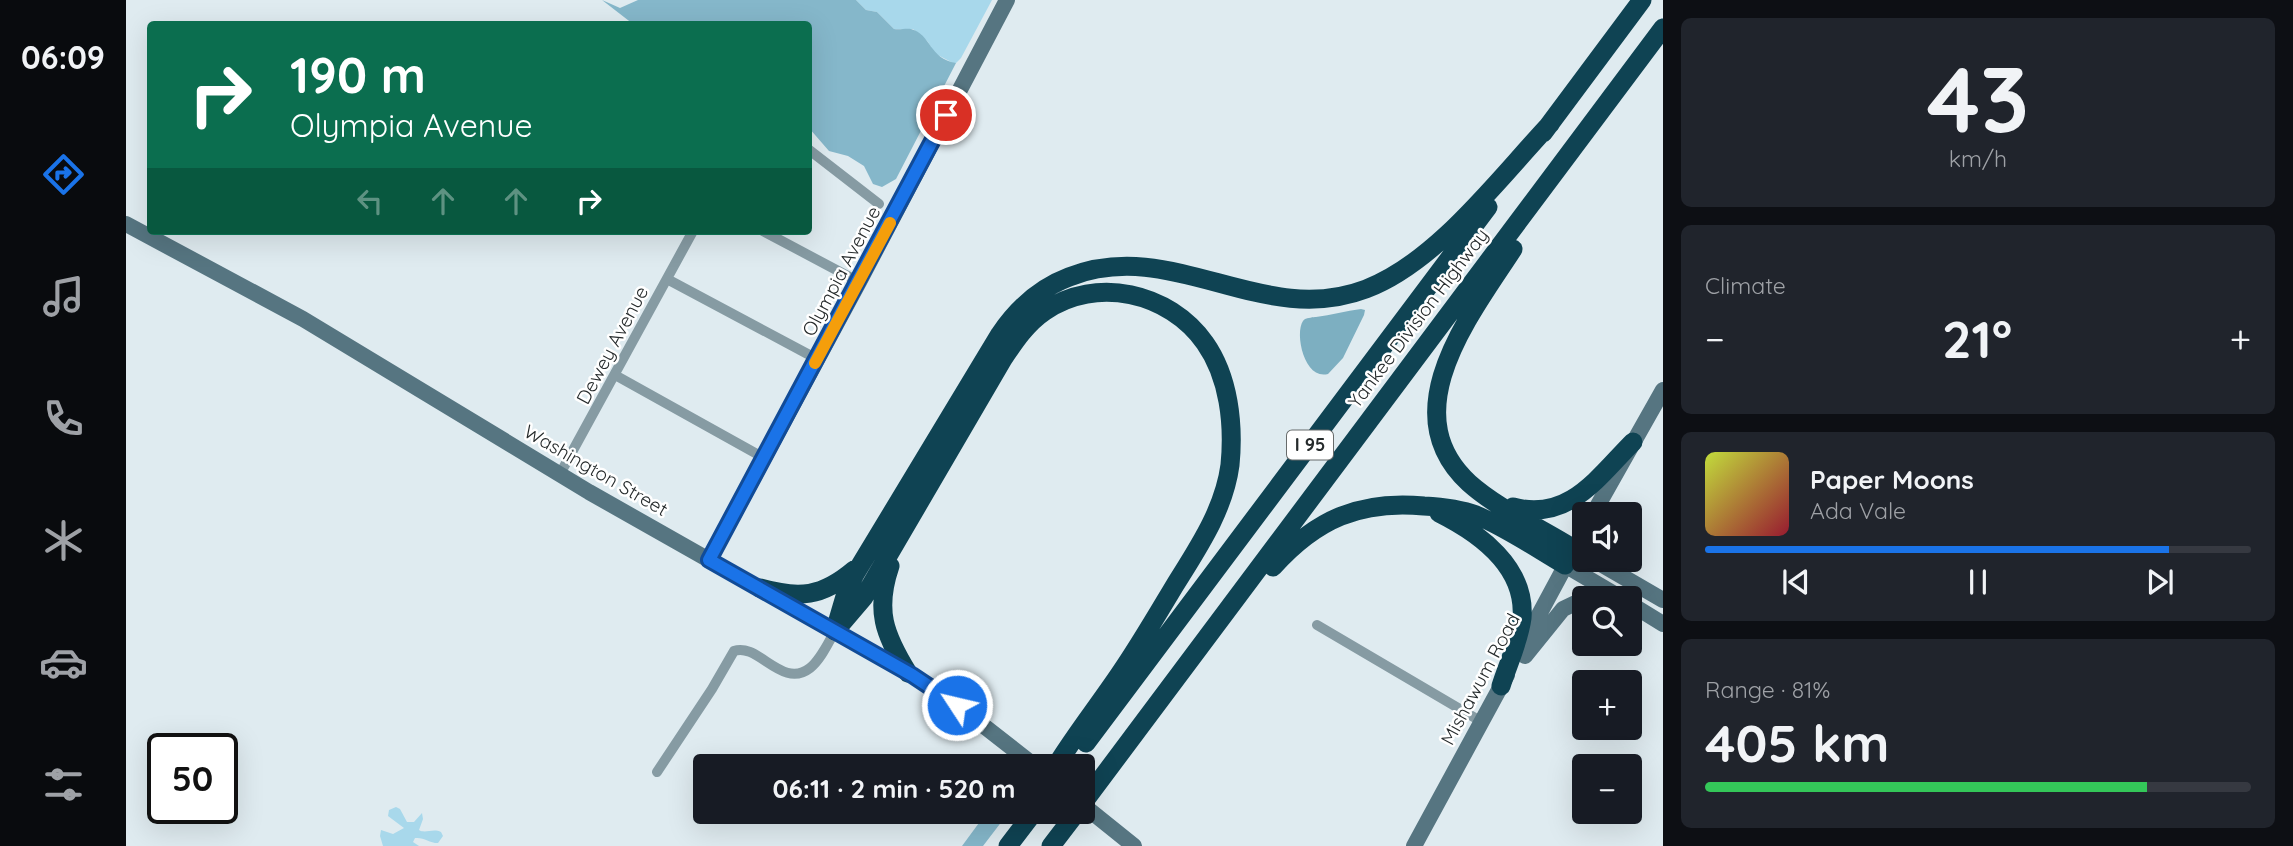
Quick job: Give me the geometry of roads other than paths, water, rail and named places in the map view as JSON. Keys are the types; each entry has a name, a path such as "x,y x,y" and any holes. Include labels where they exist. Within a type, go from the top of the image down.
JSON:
{"highway":[{"name":"Yankee Division Highway","path":"1077,754 1642,0"},
{"name":"Yankee Division Highway","path":"1095,788 1663,28"},
{"path":"1572,555 1468,482 1445,450 1437,416 1437,395 1451,349 1471,315 1614,95"},
{"path":"835,631 847,590 864,559 1000,334 1017,312 1044,290 1080,273 1120,265 1144,265 1253,292 1298,300 1329,299 1366,289 1401,270 1438,242 1551,123"},
{"path":"835,631 861,601 1013,344 1026,327 1050,308 1072,298 1093,293 1127,294 1155,302 1177,314 1205,342 1222,379 1231,424 1230,466 1221,500 1207,532 1133,654 1064,754"},
{"path":"1496,501 1530,510 1561,506 1578,496 1633,442"},
{"path":"1191,659 1284,554 1323,524 1354,510 1378,505 1423,505 1456,509 1572,555"},
{"path":"1423,505 1479,537 1504,563 1516,583 1521,601 1521,620 1501,685"},
{"path":"904,528 885,583 882,612 887,634 908,673"},
{"path":"760,588 789,595 816,592 843,579 864,559"},
{"path":"1007,846 1020,824"},
{"path":"1007,846 1024,824"},
{"path":"1051,846 1068,824"}],"main road":[{"name":"Olympia Avenue","path":"709,560 1007,0"},
{"name":"Washington Street","path":"126,224 303,319 559,474 908,673 957,705 1019,754"},
{"path":"1605,502 1633,442 1663,390"},
{"name":"Mishawum Road","path":"1414,846 1572,560"},
{"path":"1592,572 1607,586"},
{"path":"1614,572 1663,600"},
{"path":"1628,572 1645,590"},
{"path":"1501,685 1563,610 1572,605"},
{"path":"1642,611 1663,624"},
{"path":"1095,814 1130,842"}],"street":[{"path":"812,152 879,204"},
{"name":"Dewey Avenue","path":"559,474 691,235"},
{"path":"771,235 859,282"},
{"path":"667,279 817,359"},
{"path":"615,375 764,458"},
{"path":"1317,625 1482,722"},
{"path":"657,772 702,706 734,652 745,650 783,671 799,673 812,667 835,631"}]}
